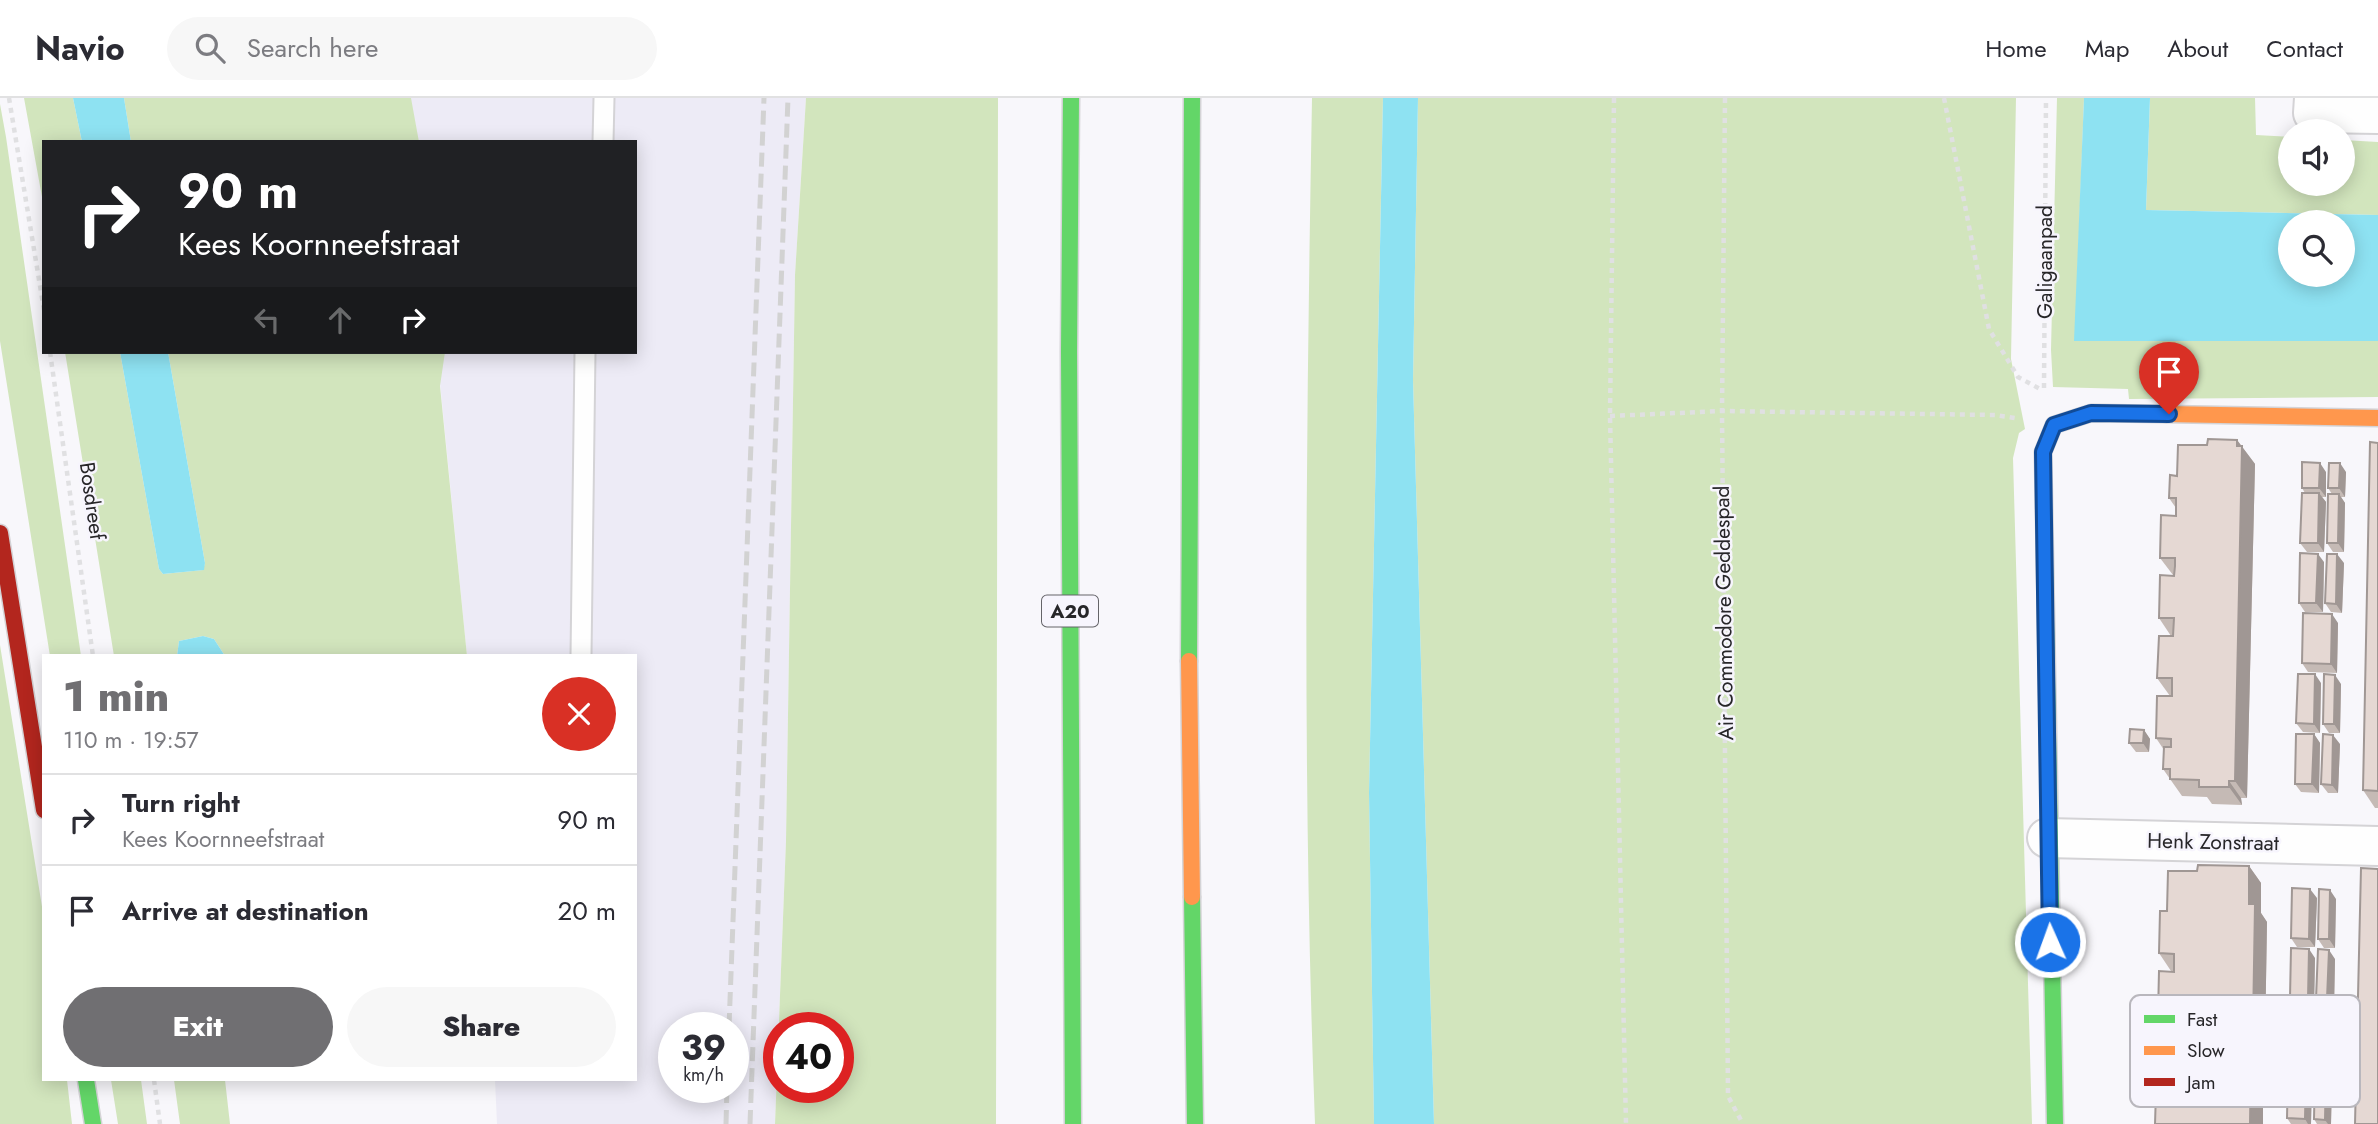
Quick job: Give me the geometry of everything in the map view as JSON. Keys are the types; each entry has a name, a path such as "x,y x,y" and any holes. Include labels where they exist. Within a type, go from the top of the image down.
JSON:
{"main road":[{"name":"A20","path":"1071,98 1069,366 1073,1124"},
{"path":"1192,98 1189,681 1195,1124"},
{"path":"2055,1124 2043,452 2054,425 2091,413 2378,418"},
{"path":"0,533 42,797"},
{"path":"86,1081 93,1124"}],"street":[{"path":"2314,98 2313,113 2378,114"},
{"name":"Henk Zonstraat","path":"2048,838 2378,846"}],"lane":[{"path":"603,140 604,98"},
{"path":"581,654 585,354"}],"path":[{"path":"9,98 42,298"},
{"path":"1614,98 1610,416 1626,1124"},
{"name":"Air Commodore Geddespad","path":"1725,98 1722,411 1728,1097 1742,1124"},
{"name":"Galigaanpad","path":"1944,98 1989,330 2018,377 2043,391 2046,98"},
{"name":"Bosdreef","path":"50,354 93,654"},
{"path":"1610,416 1722,411 1995,415"},
{"path":"154,1081 160,1124"}],"shaded area":[{"path":"393,98 806,98 795,275 786,841 779,1012 763,1012 763,1103 776,1103 775,1124 497,1124 495,1081 637,1081 637,654 467,654 437,354 637,354 637,140 402,140"}],"green space":[{"path":"24,98 73,98 82,140 42,140 42,197"},
{"path":"124,98 411,98 419,140 131,140"},
{"path":"806,98 998,98 996,1124 775,1124 776,1103 854,1103 854,1012 779,1012 786,841 795,275"},
{"path":"1312,98 1383,98 1369,793 1374,1124 1315,1124 1308,868 1306,611"},
{"path":"1418,98 2016,98 2011,359 2025,429 2019,433 2013,458 2032,1124 1434,1124 1413,380"},
{"path":"2057,98 2084,98 2075,340 2378,341 2378,397 2129,399 2128,389 2053,387 2051,350"},
{"path":"2150,98 2255,98 2256,135 2278,136 2278,196 2355,196 2355,141 2378,142 2378,215 2355,215 2355,210 2278,210 2278,213 2146,210"},
{"path":"0,104 81,654 50,654 0,341"},
{"path":"65,354 120,354 159,569 163,574 203,570 205,563 168,354 445,354 440,386 467,654 224,654 214,639 203,636 179,641 177,654 114,654"},
{"path":"0,645 42,907 42,1081 67,1081 72,1124 0,1124"},
{"path":"111,1081 141,1081 147,1124 118,1124"},
{"path":"174,1081 225,1081 230,1124 180,1124"}],"water":[{"path":"73,98 124,98 131,140 82,140"},
{"path":"1383,98 1418,98 1413,380 1434,1124 1374,1124 1369,793"},
{"path":"2084,98 2150,98 2146,210 2278,213 2278,287 2355,287 2355,215 2378,215 2378,341 2074,341"},
{"path":"120,354 168,354 205,563 204,570 163,574 159,569"},
{"path":"203,636 214,639 224,654 177,654 179,641"}],"building":[{"path":"2208,439 2237,440 2237,446 2242,446 2235,781 2229,781 2229,787 2199,787 2199,780 2170,779 2170,769 2163,769 2164,747 2171,747 2171,739 2156,738 2157,696 2172,696 2172,678 2157,678 2159,636 2173,636 2174,618 2159,618 2160,575 2174,576 2175,566 2175,558 2160,558 2161,515 2176,516 2176,498 2169,498 2170,475 2177,476 2178,445 2207,445"},
{"path":"2370,442 2378,443 2378,791 2363,790"},
{"path":"2302,462 2320,463 2319,488 2302,488"},
{"path":"2329,463 2340,463 2339,488 2328,488"},
{"path":"2302,493 2319,493 2318,543 2300,543"},
{"path":"2328,494 2339,494 2338,543 2327,543"},
{"path":"2300,553 2318,554 2316,603 2299,603"},
{"path":"2327,554 2337,554 2336,604 2325,603"},
{"path":"2303,613 2332,614 2331,664 2302,663"},
{"path":"2298,674 2315,674 2314,724 2296,723"},
{"path":"2324,674 2335,675 2334,724 2323,724"},
{"path":"2130,729 2144,730 2143,743 2129,743"},
{"path":"2296,734 2314,734 2312,784 2295,784"},
{"path":"2323,734 2333,735 2332,785 2321,784"},
{"path":"2198,865 2249,866 2249,904 2255,904 2253,995 2158,995 2159,971 2174,972 2174,954 2159,953 2160,911 2167,911 2168,871 2197,871"},
{"path":"2361,868 2378,869 2378,1124 2355,1124 2355,1107 2360,1107 2358,995"},
{"path":"2292,888 2310,889 2309,939 2291,938"},
{"path":"2319,889 2330,890 2329,939 2318,939"},
{"path":"2291,948 2309,949 2308,995 2290,995"},
{"path":"2318,949 2329,950 2327,995 2316,995"},
{"path":"2156,1107 2250,1107 2250,1124 2155,1124"},
{"path":"2287,1107 2305,1107 2305,1119 2287,1118"},
{"path":"2314,1107 2325,1107 2325,1120 2314,1119"}],"railway":[{"path":"730,1012 764,98"},
{"path":"750,1124 788,98"},
{"path":"726,1124 727,1103"}],"traffic: fast":[{"path":"1071,98 1069,352 1073,1124"},
{"path":"1189,661 1192,98"},
{"path":"2055,1124 2043,452 2054,425 2091,413 2166,414"},
{"path":"1192,897 1195,1124"},
{"path":"86,1081 93,1124"}],"traffic: slow":[{"path":"2166,414 2378,418"},
{"path":"1189,661 1192,897"}],"traffic: jam":[{"path":"0,533 42,797"}],"route":[{"path":"2050,942 2043,452 2054,425 2091,413 2169,414"}]}
